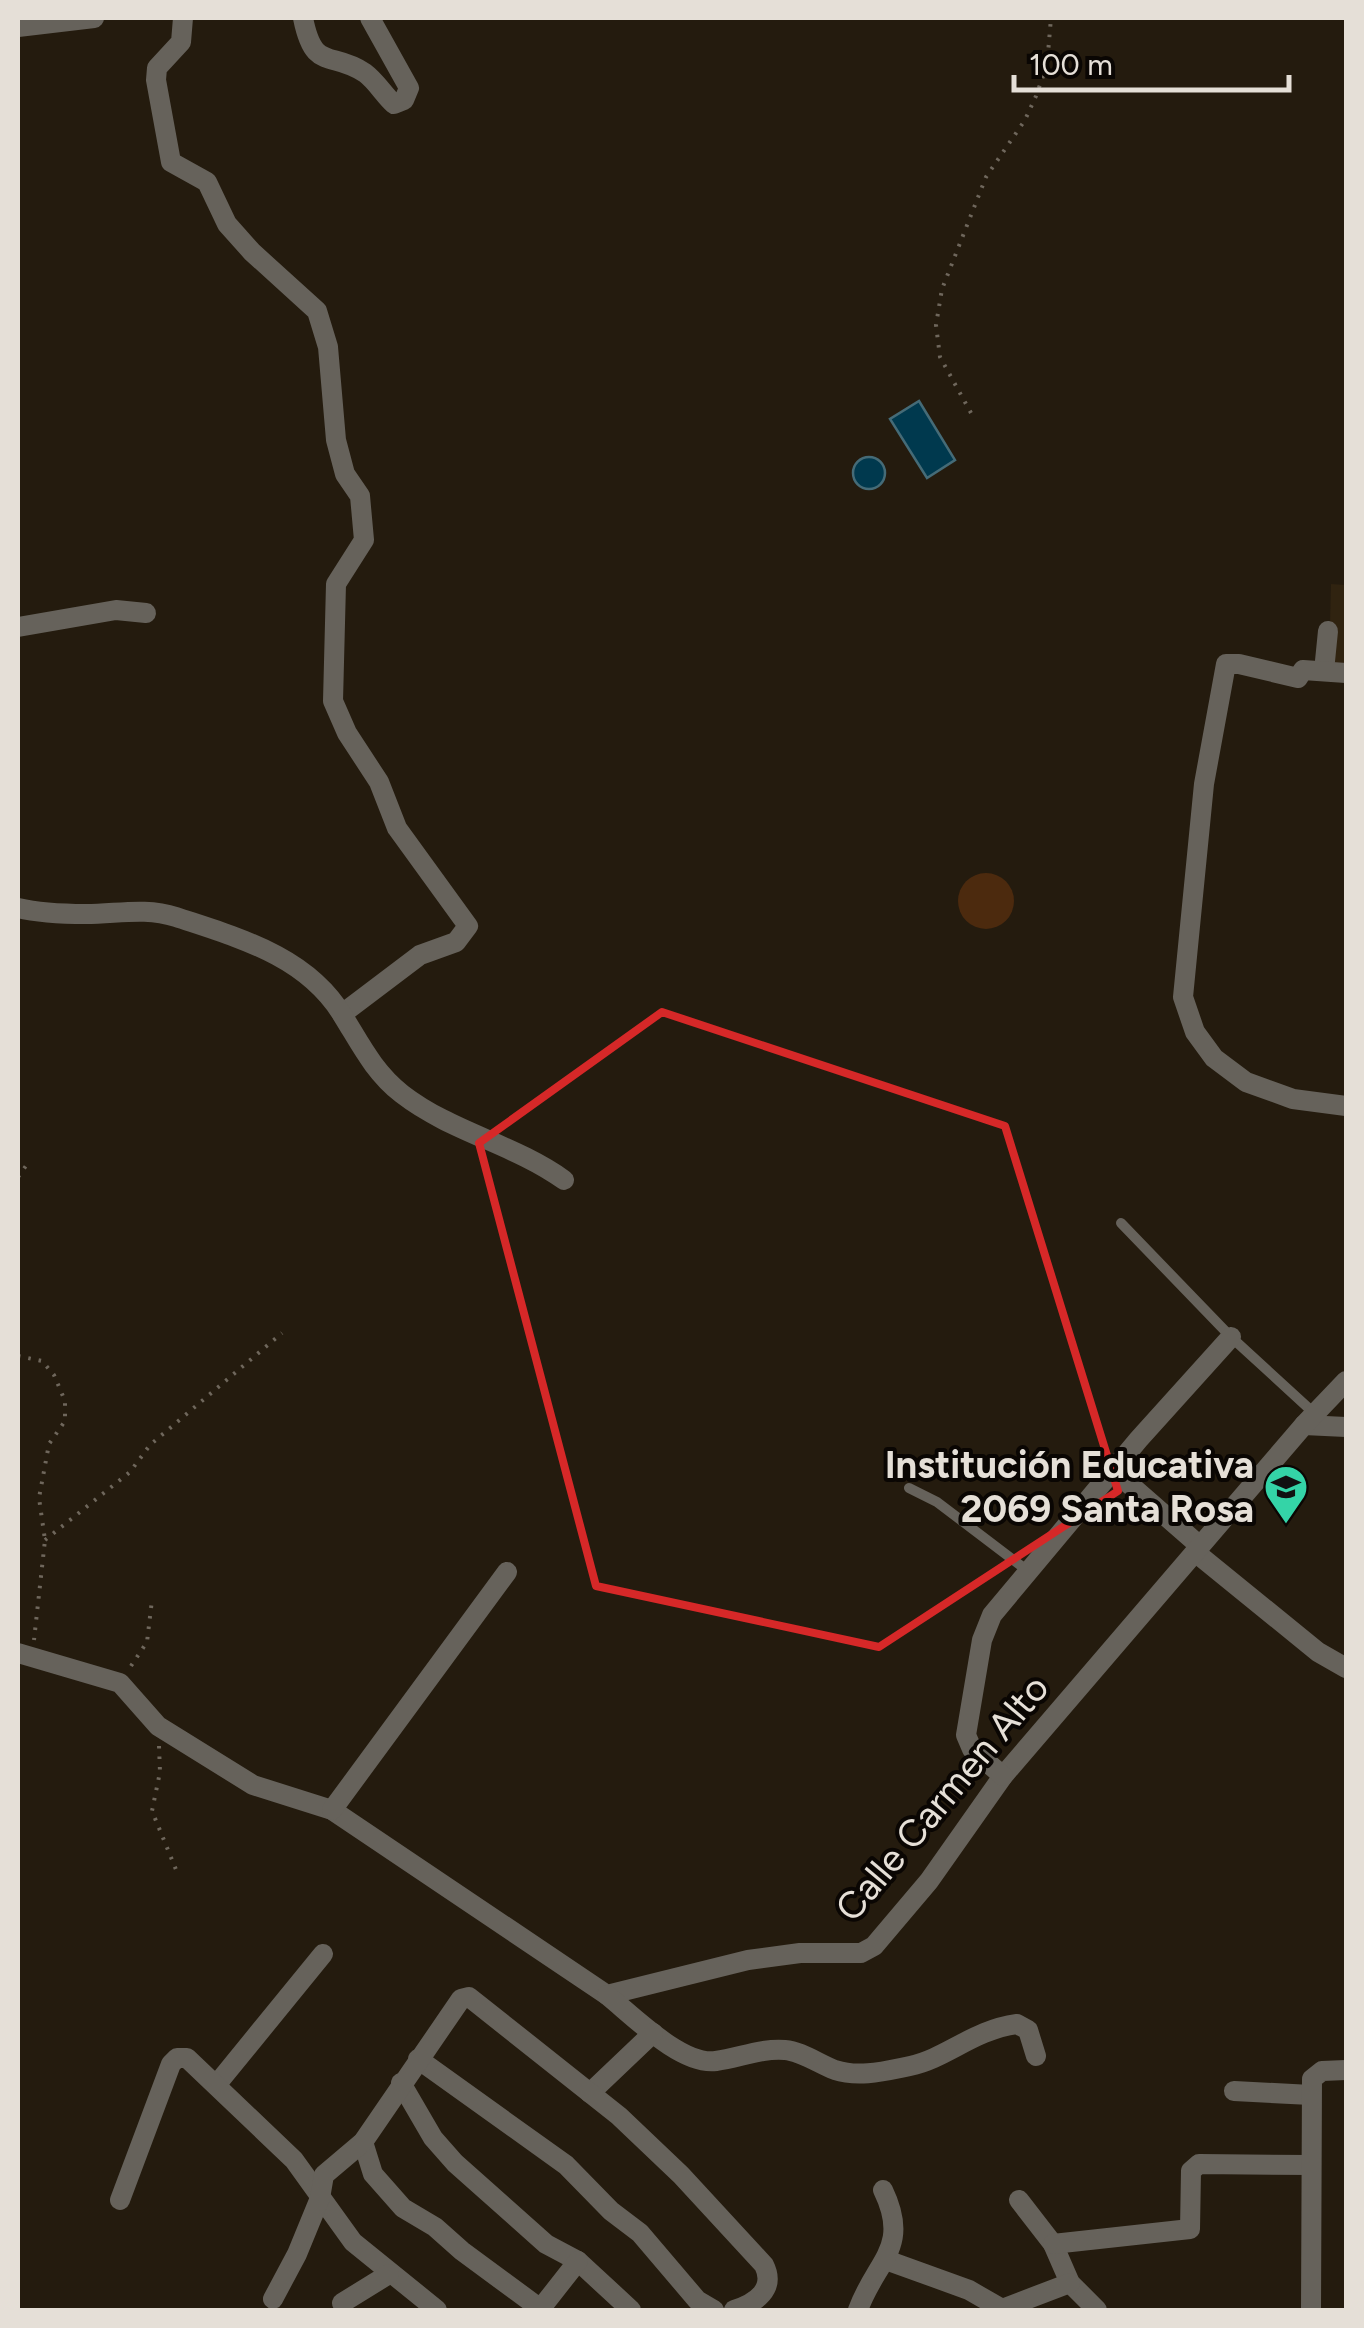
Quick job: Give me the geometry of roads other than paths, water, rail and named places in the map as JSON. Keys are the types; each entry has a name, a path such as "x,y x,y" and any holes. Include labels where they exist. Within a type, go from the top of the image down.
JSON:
{"street":[{"path":"183,18 181,42 157,68 171,162 207,182 227,224 317,311 328,347 336,440 345,474 360,496 364,540 336,584 334,700 347,733 378,782 397,828 468,926 456,942 420,956 342,1014"},
{"path":"303,18 312,47 325,59 367,74 394,104 404,100 409,88 370,18"},
{"path":"18,27 81,19"},
{"path":"18,627 116,610 146,612"},
{"path":"1324,670 1328,631"},
{"path":"1346,672 1304,670 1298,678 1226,664 1204,784 1183,998 1194,1032 1214,1058 1246,1082 1292,1099 1346,1106"},
{"path":"18,908 84,914 142,910 177,917 278,954 318,984 342,1014 370,1062 398,1092 451,1124 523,1156 564,1180"},
{"path":"1002,1776 972,1748 966,1735 982,1640 992,1615 1231,1337"},
{"name":"Calle Carmen Alto","path":"607,1995 748,1960 800,1953 862,1952 874,1946 929,1881 1002,1776 1346,1381"},
{"path":"1309,1420 1346,1428"},
{"path":"1113,1470 1318,1652 1346,1668"},
{"path":"332,1810 506,1572"},
{"path":"25,1654 120,1682 158,1726 253,1784 332,1810 607,1995 693,2059 713,2062 752,2052 787,2049 859,2076 914,2065 983,2031 1017,2024 1028,2030 1036,2056"},
{"path":"218,2084 324,1954"},
{"path":"272,2298 297,2254 320,2198 324,2175 363,2142 461,1999 469,1997 590,2093 681,2175 764,2265 769,2280 764,2293 734,2310"},
{"path":"590,2093 653,2032"},
{"path":"120,2200 174,2060 186,2058 218,2084 294,2160 353,2242 437,2310"},
{"path":"418,2059 566,2165 640,2233 697,2300 714,2310"},
{"path":"1312,2310 1312,2080 1316,2073 1346,2070"},
{"path":"401,2083 433,2138 455,2163 546,2244 578,2261 631,2310"},
{"path":"1234,2091 1311,2095"},
{"path":"363,2142 373,2174 403,2208 435,2227 538,2306 545,2304 578,2261"},
{"path":"1053,2244 1190,2230 1191,2171 1199,2164 1311,2165"},
{"path":"858,2310 886,2260 896,2228 883,2190"},
{"path":"1018,2200 1053,2244 1070,2283 1096,2310"},
{"path":"886,2260 969,2290 1002,2310 1070,2283"},
{"path":"342,2304 388,2274"}],"lane":[{"path":"1121,1224 1309,1420"},
{"path":"910,1488 937,1502 1028,1571"}],"water":[{"path":"919,401 955,460 927,478 890,419"},
{"path":"869,457 881,461 885,473 881,485 869,489 857,485 853,473 857,461"}],"place":[{"name":"Institución Educativa 2069 Santa Rosa","path":"1286,1525"}]}
